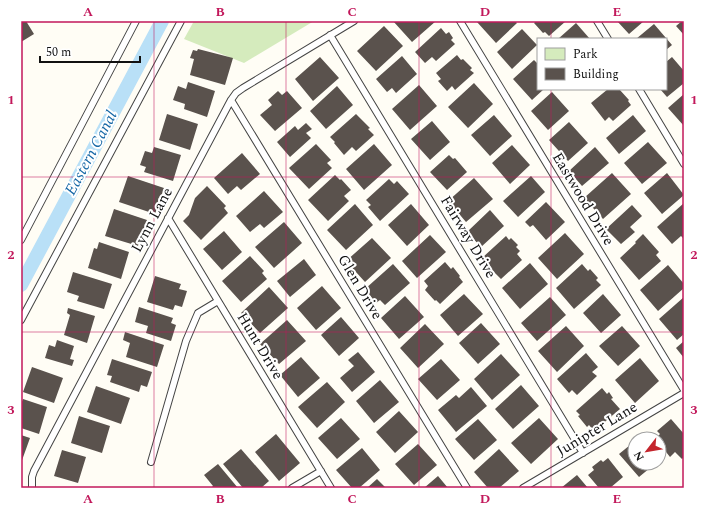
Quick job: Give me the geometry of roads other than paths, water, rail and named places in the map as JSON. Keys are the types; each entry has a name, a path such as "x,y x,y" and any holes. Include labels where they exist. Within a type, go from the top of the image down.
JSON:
{"lane":[{"path":"21,240 136,21"},
{"path":"21,320 181,21"},
{"name":"Lynn Lane","path":"32,486 34,471 231,100 236,93 243,88 354,21"},
{"name":"Eastwood Drive","path":"460,21 684,392"},
{"path":"597,21 607,38"},
{"name":"Fairway Drive","path":"330,35 583,453"},
{"path":"639,90 684,164"},
{"name":"Glen Drive","path":"231,100 467,488"},
{"name":"Hunt Drive","path":"168,218 331,488"},
{"path":"151,462 186,341 198,313 218,301"},
{"name":"Junipter Lane","path":"523,488 684,392"},
{"path":"292,488 321,471"}],"waterway":[{"name":"Eastern Canal","path":"21,285 162,21"}]}
